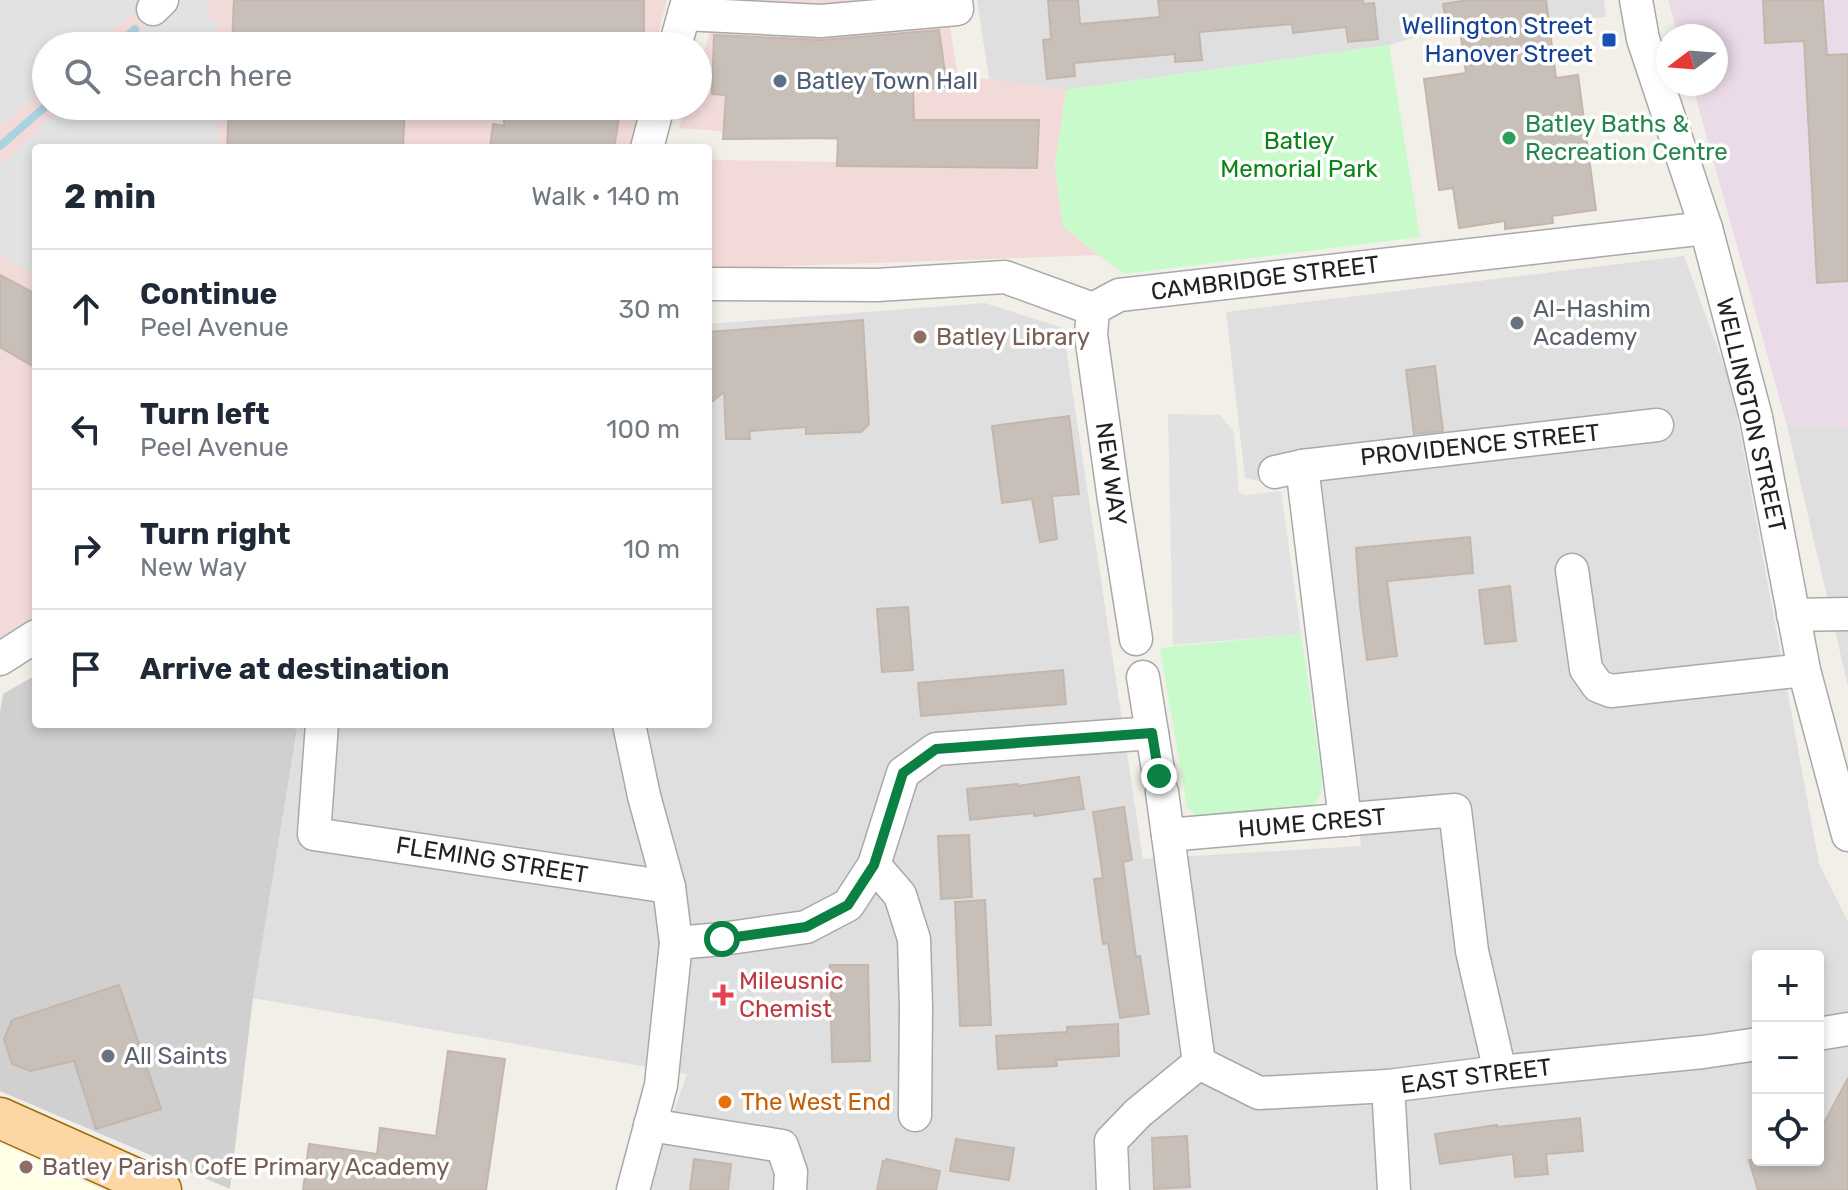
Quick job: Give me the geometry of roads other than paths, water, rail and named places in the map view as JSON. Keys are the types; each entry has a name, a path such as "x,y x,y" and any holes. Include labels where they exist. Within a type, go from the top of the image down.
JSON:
{"main road":[{"path":"0,1118 161,1190"}],"street":[{"path":"679,32 686,7 821,21 957,9 956,0"},
{"name":"WELLINGTON STREET","path":"1636,0 1643,39 1706,228 1756,417 1804,670 1848,835"},
{"path":"648,144 654,120"},
{"name":"CAMBRIDGE STREET","path":"1093,309 1119,295 1706,228"},
{"path":"712,284 877,285 1005,277 1093,309"},
{"name":"NEW WAY","path":"1093,309 1091,335 1136,639"},
{"name":"PROVIDENCE STREET","path":"1345,820 1289,469 1657,425"},
{"path":"1572,570 1586,669 1598,686 1611,691 1804,670"},
{"path":"1793,615 1848,614"},
{"path":"0,659 32,639"},
{"path":"1113,1190 1111,1141 1138,1113 1199,1063 1143,677"},
{"name":"FLEMING STREET","path":"322,728 314,834 669,887"},
{"path":"628,728 669,887 676,943 661,1085 633,1190"},
{"path":"676,943 806,927 848,905 874,865 903,773 936,749 1152,733"},
{"name":"HUME CREST","path":"1168,835 1455,810 1472,951 1500,1072"},
{"path":"874,865 900,895 914,939 915,1115"},
{"path":"1824,1033 1848,1029"},
{"name":"EAST STREET","path":"1199,1063 1259,1093 1388,1086 1752,1045"},
{"path":"1388,1086 1394,1190"},
{"path":"650,1125 782,1146 791,1172 790,1190"}],"waterway":[{"path":"131,32 135,29"},
{"path":"0,146 32,118"}],"place":[{"name":"Wellington Street Hanover Street","path":"1609,40"},
{"name":"Batley Town Hall","path":"780,81"},
{"name":"Batley Baths & Recreation Centre","path":"1509,138"},
{"name":"Al-Hashim Academy","path":"1517,323"},
{"name":"Batley Library","path":"920,337"},
{"name":"Mileusnic Chemist","path":"723,995"},
{"name":"All Saints","path":"108,1056"},
{"name":"The West End","path":"725,1102"},
{"name":"Batley Parish CofE Primary Academy","path":"26,1167"}],"park label":[{"name":"Batley Memorial Park","path":"1299,155"}]}
